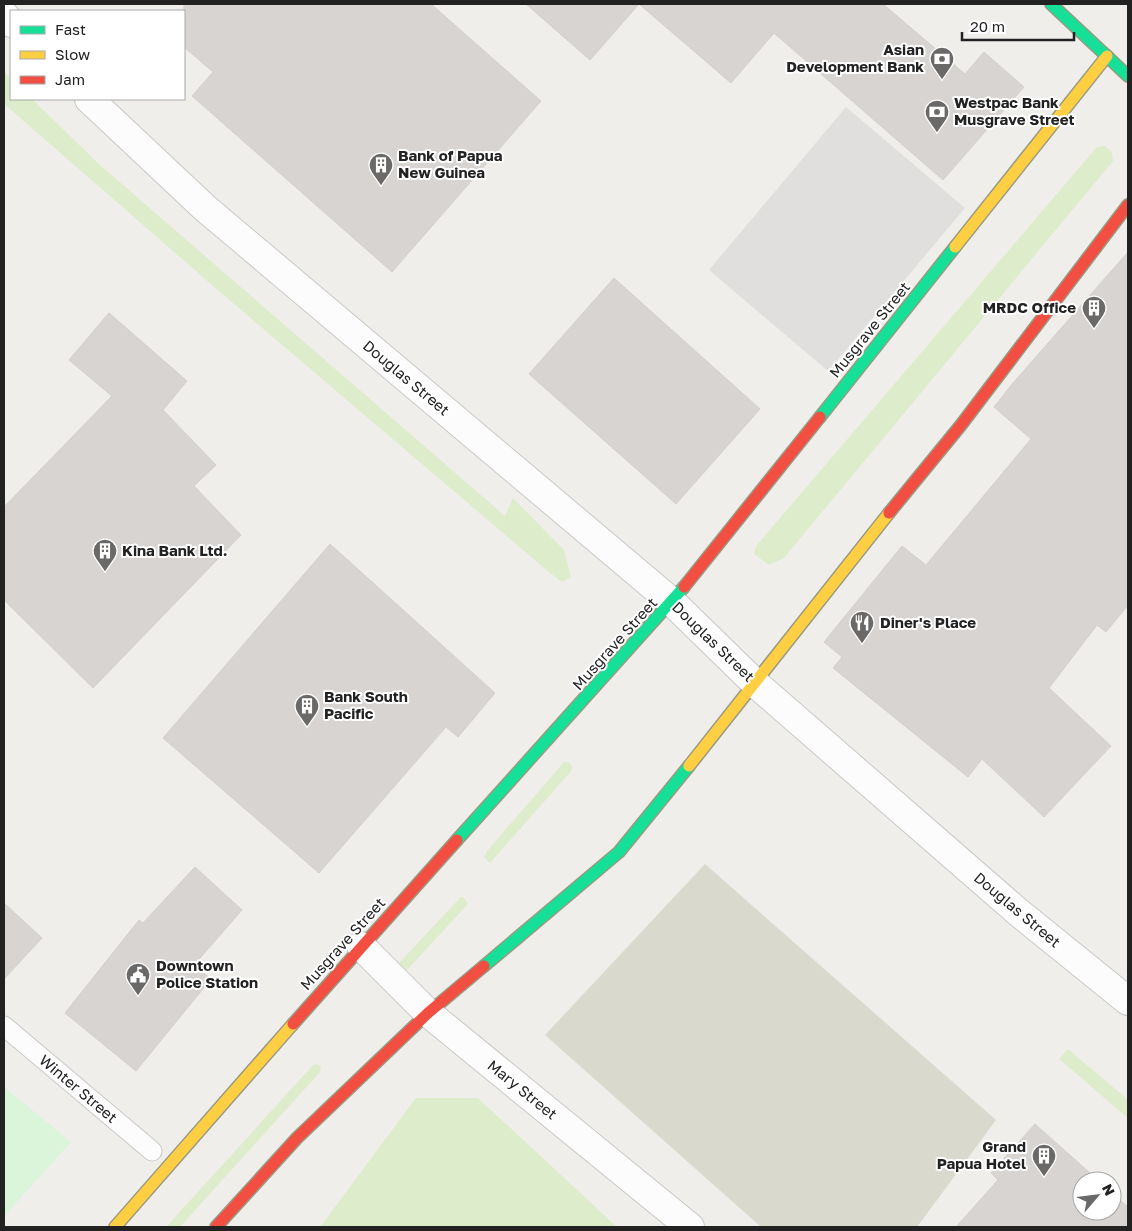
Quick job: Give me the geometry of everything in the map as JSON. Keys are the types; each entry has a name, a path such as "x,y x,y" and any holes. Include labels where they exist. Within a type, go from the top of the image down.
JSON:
{"street":[{"path":"1051,4 1128,76"},
{"name":"Musgrave Street","path":"115,1227 361,946 672,602 1108,56"},
{"name":"Douglas Street","path":"90,100 205,208 672,602 756,684 1018,912 1128,1001"},
{"path":"216,1227 297,1138 428,1013 619,852 756,684 832,583 961,426 1128,206"},
{"name":"Mary Street","path":"361,946 428,1013 690,1227"}],"lane":[{"name":"Winter Street","path":"4,1026 152,1151"}],"shaded area":[{"path":"846,107 965,208 828,371 709,270"},
{"path":"705,864 996,1120 917,1227 761,1227 545,1035"}],"green space":[{"path":"4,71 10,78 10,100 33,100 100,165 505,516 513,498 564,550 571,577 562,582 550,573 220,292 4,103"},
{"path":"1105,146 1112,152 1113,161 784,558 769,565 754,554 756,546 1097,147"},
{"path":"564,762 568,762 572,766 572,770 490,863 484,857 487,851"},
{"path":"461,897 468,904 404,973 398,968 400,962"},
{"path":"1068,1049 1128,1100 1128,1118 1059,1059"},
{"path":"314,1064 321,1065 320,1072 180,1227 166,1227"},
{"path":"4,1087 71,1142 4,1216"},
{"path":"416,1098 478,1098 617,1227 320,1227"}],"building":[{"name":"Bank of Papua New Guinea","path":"184,4 431,4 541,101 392,272 192,96 213,72 185,48"},
{"path":"526,4 639,4 590,60"},
{"name":"Westpac Bank Musgrave Street","path":"639,4 883,4 965,74 984,52 1024,87 943,180 774,33 731,83"},
{"path":"1128,252 1128,605 1106,632 1097,625 1049,688 1111,746 1044,817 982,759 968,777 833,668 842,657 824,642 902,546 926,565 1031,439 994,407"},
{"path":"614,278 760,409 676,504 529,374"},
{"name":"Kina Bank Ltd.","path":"109,313 187,381 163,410 216,465 194,486 241,535 93,688 4,600 4,507 112,396 69,360"},
{"name":"Bank South Pacific","path":"330,544 495,693 458,737 446,727 319,873 163,738"},
{"name":"Downtown Police Station","path":"195,867 242,910 194,965 211,979 136,1071 65,1013 139,920 143,923"},
{"path":"4,903 42,938 4,979"},
{"name":"Grand Papua Hotel","path":"1035,1124 1088,1171 1072,1171 1072,1221 1122,1221 1122,1202 1128,1207 1128,1227 956,1227 998,1180 991,1173"}],"traffic: fast":[{"path":"1051,4 1128,76"},
{"path":"820,417 955,247"},
{"path":"457,840 684,587"},
{"path":"484,966 619,852 689,766"}],"traffic: slow":[{"path":"955,247 1107,56"},
{"path":"689,766 889,513"},
{"path":"115,1227 293,1024"}],"traffic: jam":[{"path":"889,513 961,425 1128,205"},
{"path":"684,587 820,417"},
{"path":"293,1024 457,840"},
{"path":"216,1227 297,1138 428,1013 484,966"}],"place":[{"name":"Asian Development Bank","path":"942,80"},
{"name":"Westpac Bank Musgrave Street","path":"937,133"},
{"name":"Bank of Papua New Guinea","path":"381,186"},
{"name":"MRDC Office","path":"1094,329"},
{"name":"Kina Bank Ltd.","path":"105,572"},
{"name":"Diner's Place","path":"862,644"},
{"name":"Bank South Pacific","path":"307,727"},
{"name":"Downtown Police Station","path":"138,996"},
{"name":"Grand Papua Hotel","path":"1044,1177"}]}
